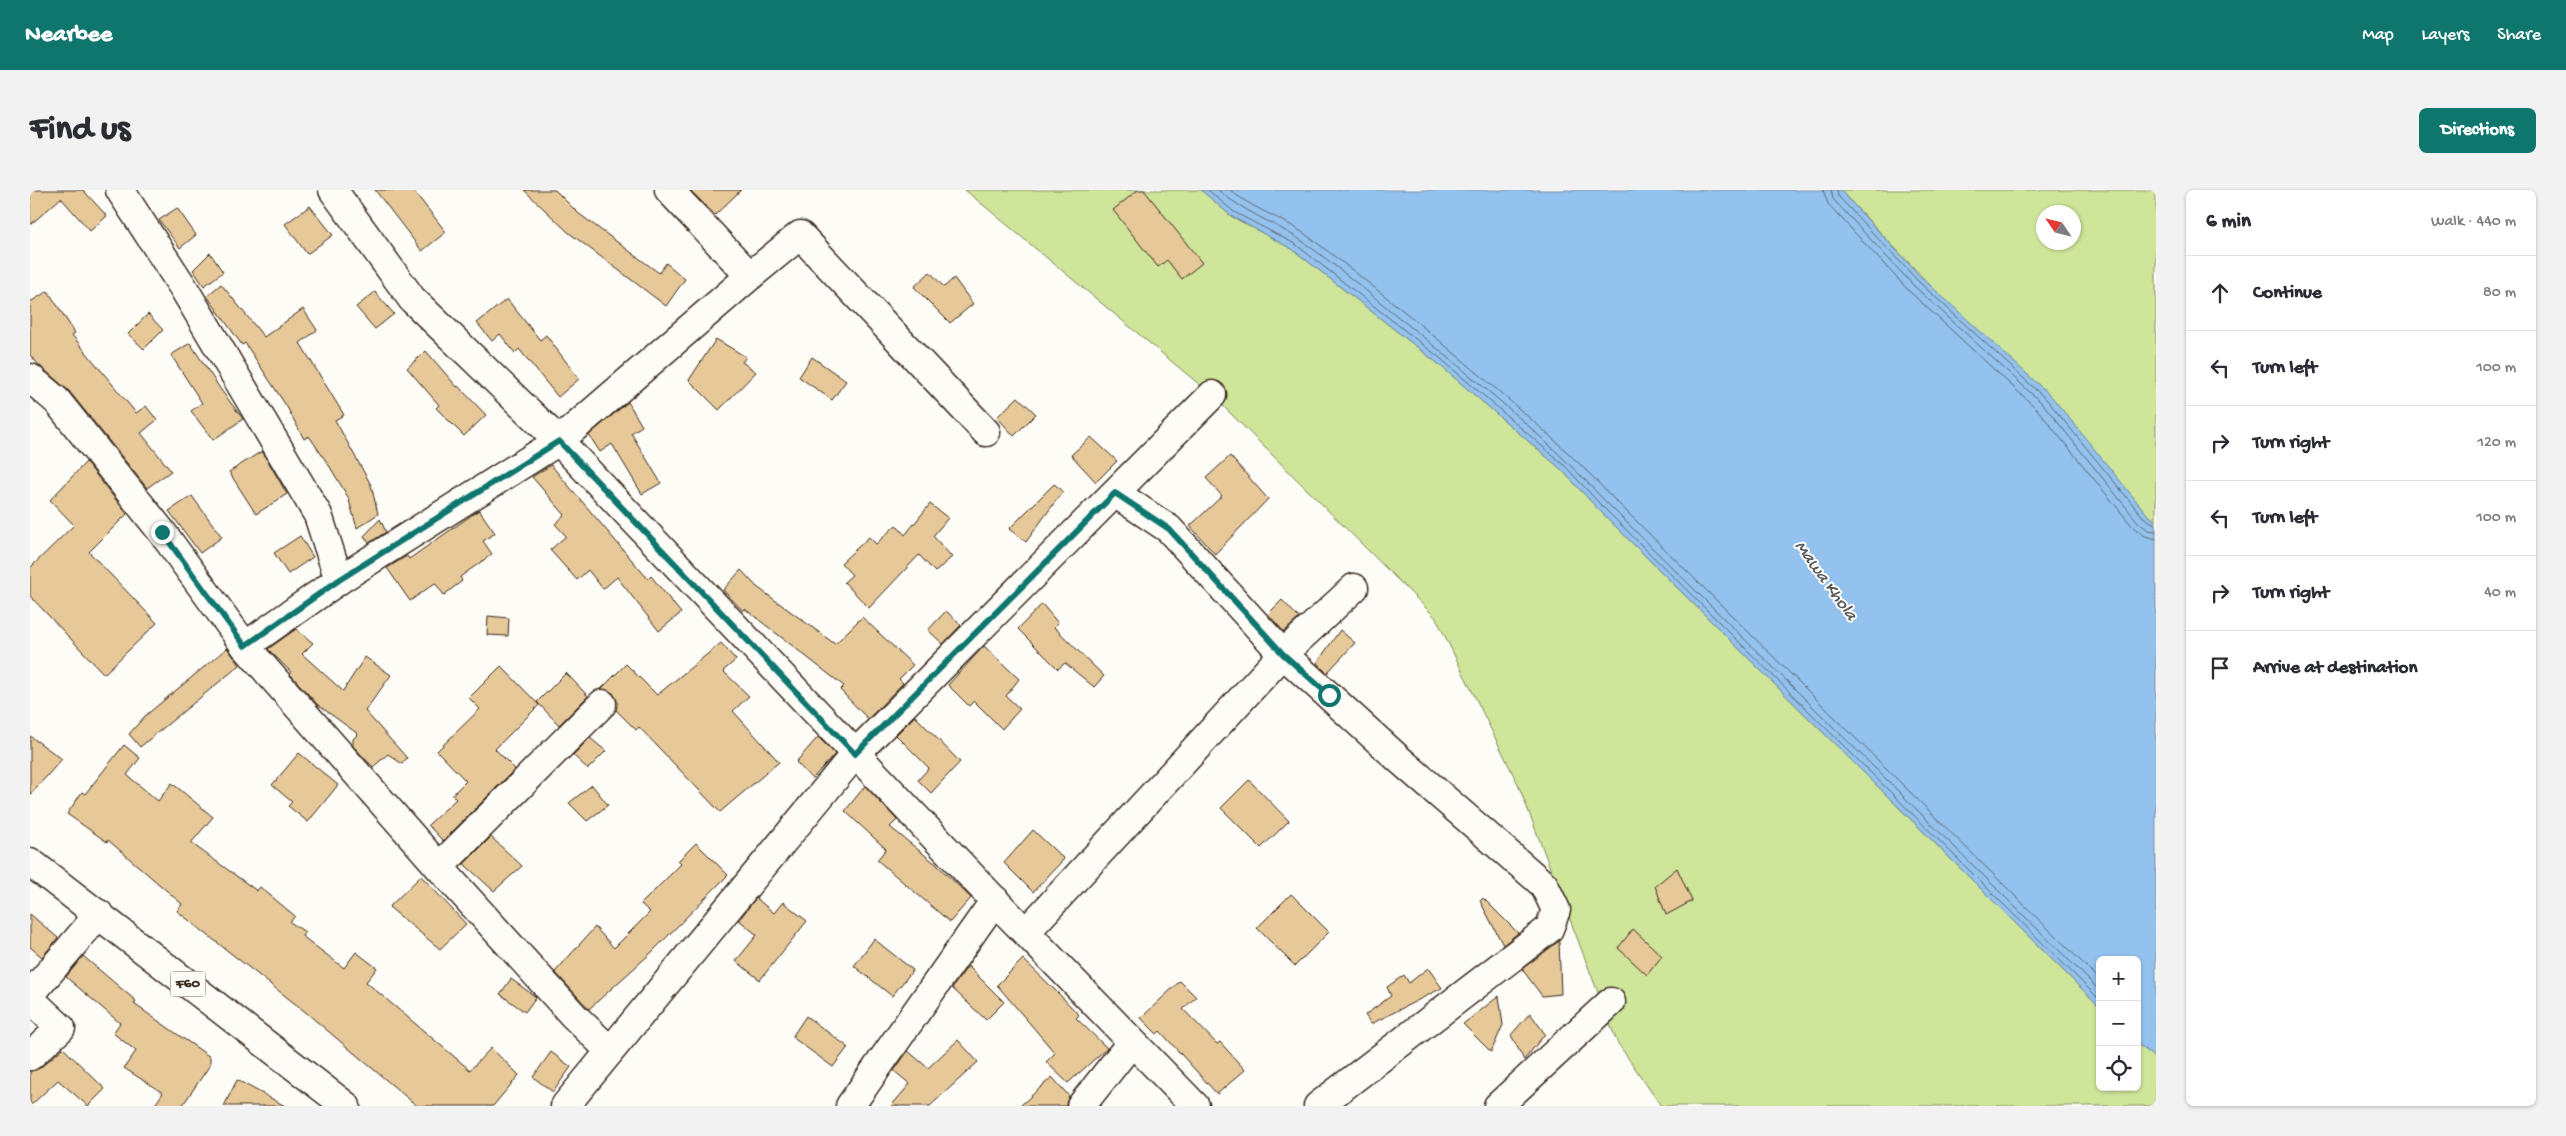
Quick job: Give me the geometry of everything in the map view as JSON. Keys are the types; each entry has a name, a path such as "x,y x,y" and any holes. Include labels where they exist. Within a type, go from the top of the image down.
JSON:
{"street":[{"path":"120,190 183,287 318,515 339,580"},
{"path":"333,190 412,299 559,441 1131,1043 1195,1106"},
{"path":"669,190 750,276"},
{"path":"245,646 339,580 559,441 800,235 986,432"},
{"path":"30,378 57,401 162,532 245,646 440,868 574,1016 609,1050"},
{"path":"565,1106 609,1050 855,754 1212,395"},
{"path":"1115,493 1169,529 1283,654 1400,761 1544,885 1556,910 1548,929 1318,1106"},
{"path":"1026,932 1283,654 1354,588"},
{"path":"440,868 602,704"},
{"name":"F60","path":"30,862 346,1106"},
{"path":"850,1106 995,900"},
{"path":"30,995 98,914"},
{"path":"30,999 61,1028 30,1056"},
{"path":"1498,1106 1611,1002"},
{"path":"1080,1106 1131,1043"}],"green space":[{"path":"965,190 1201,190 1231,216 1292,249 1436,362 1562,470 1597,508 2096,1003 2096,1091 2141,1091 2141,1046 2156,1059 2156,1106 1661,1106 1617,1042 1518,784 1436,618 1212,395"},
{"path":"1840,190 2156,190 2156,521 2147,514"}],"water":[{"name":"Mawa Khola","path":"1201,190 1840,190 1922,278 2051,396 2147,514 2156,521 2156,1059 2141,1046 2141,956 2096,956 2096,1003 1597,508 1562,470 1436,362 1292,249 1231,216"}],"building":[{"path":"30,190 83,190 107,216 90,231 61,198 30,225"},
{"path":"375,190 413,190 446,232 422,251"},
{"path":"524,190 555,190 578,213 659,273 666,263 685,279 666,306 568,232"},
{"path":"690,190 741,190 715,215"},
{"path":"1138,190 1144,190 1202,263 1182,279 1167,260 1158,267 1113,210"},
{"path":"310,206 333,235 307,254 285,224"},
{"path":"177,208 196,235 180,248 159,220"},
{"path":"210,253 223,272 204,286 193,270"},
{"path":"930,272 944,287 954,278 973,304 950,323 914,287"},
{"path":"221,284 264,337 303,309 317,330 300,343 344,415 335,420 371,485 378,514 357,528 348,497 330,467 309,436 304,439 287,407 245,343 242,345 207,296"},
{"path":"48,291 75,333 72,335 136,413 146,406 157,420 141,433 171,471 147,488 69,391 30,355 30,302"},
{"path":"375,292 394,314 375,329 356,307"},
{"path":"507,299 540,340 546,335 579,379 558,397 519,349 515,353 500,334 492,341 477,323"},
{"path":"148,314 163,330 144,349 128,334"},
{"path":"716,339 746,357 742,362 756,372 719,410 689,380"},
{"path":"190,343 243,419 213,440 191,411 202,403 171,355"},
{"path":"426,351 457,387 486,415 464,436 436,408 439,405 407,368"},
{"path":"812,357 846,381 832,400 799,377"},
{"path":"1018,397 1036,414 1014,436 997,417"},
{"path":"628,402 642,426 631,433 661,483 642,494 612,444 600,452 589,435"},
{"path":"1091,437 1117,461 1096,482 1071,455"},
{"path":"262,451 287,494 256,514 229,472"},
{"path":"1230,456 1268,499 1215,554 1190,526 1222,496 1206,478"},
{"path":"86,462 127,514 89,552 157,623 104,674 30,596 30,568 74,525 50,500"},
{"path":"551,465 648,579 651,576 681,613 659,631 617,577 603,589 588,570 577,580 550,550 566,536 555,524 565,515 532,477"},
{"path":"1054,484 1063,491 1026,542 1009,529"},
{"path":"192,496 222,537 200,553 169,511"},
{"path":"930,504 948,518 933,536 952,557 935,572 919,555 869,608 844,582 852,575 841,563 869,537 876,544 896,525 905,535"},
{"path":"479,510 495,533 483,541 492,554 460,577 462,581 444,595 435,583 410,601 387,568 407,556 409,559"},
{"path":"380,519 386,532 369,543 364,536"},
{"path":"300,536 313,557 288,574 274,553"},
{"path":"741,570 757,587 835,644 862,617 913,665 899,679 903,683 868,719 840,690 844,686 745,609 743,611 723,590"},
{"path":"1282,600 1299,618 1284,632 1268,614"},
{"path":"1042,604 1058,623 1054,627 1104,676 1094,687 1065,663 1058,669 1018,629"},
{"path":"946,611 961,625 943,644 928,630"},
{"path":"488,616 509,618 508,636 487,635"},
{"path":"296,629 313,643 302,654 343,691 365,657 391,675 365,711 407,758 402,764 388,754 373,767 353,746 353,739 358,734 318,705 290,674 291,672 268,649"},
{"path":"1340,630 1355,643 1327,673 1317,663"},
{"path":"721,643 736,660 723,671 749,696 733,711 779,762 720,812 639,727 636,730 616,710 617,700 613,693 601,689 626,664 657,695"},
{"path":"984,646 1019,679 1006,696 1020,709 1002,729 974,701 969,706 948,685"},
{"path":"227,648 240,665 140,747 129,734 145,716"},
{"path":"501,666 539,705 495,749 515,769 443,841 428,825 456,799 452,795 466,781 437,751 480,709 469,698"},
{"path":"566,673 588,696 559,725 537,702"},
{"path":"915,716 960,762 931,793 918,780 929,768 896,735"},
{"path":"30,736 62,759 30,795"},
{"path":"818,737 835,754 812,779 796,762"},
{"path":"590,738 606,751 588,769 573,755"},
{"path":"124,745 140,758 127,775 158,801 172,783 213,817 191,843 257,891 260,887 295,916 290,922 305,932 302,936 344,968 356,952 377,968 366,982 470,1070 491,1048 519,1075 493,1106 417,1106 303,1010 177,911 182,904 108,840 107,842 67,814 82,792 85,794"},
{"path":"299,753 338,785 308,822 288,806 292,802 272,785"},
{"path":"1249,780 1289,821 1261,848 1221,808"},
{"path":"592,785 608,805 587,821 569,803"},
{"path":"865,786 897,820 890,827 936,864 971,898 950,922 877,860 886,849 845,811"},
{"path":"1033,830 1064,859 1033,892 1004,863"},
{"path":"491,837 522,866 494,891 464,864"},
{"path":"696,843 728,875 652,952 589,1009 555,972 595,927 614,948 650,912 641,904 681,864 678,861"},
{"path":"1677,868 1692,901 1666,915 1655,886"},
{"path":"421,876 466,924 440,949 389,907"},
{"path":"1291,894 1329,932 1295,966 1257,928"},
{"path":"756,898 774,913 783,902 807,921 760,980 736,961 757,935 739,920"},
{"path":"1483,898 1518,933 1503,945 1480,901"},
{"path":"30,914 58,938 42,957 30,947"},
{"path":"1633,929 1662,956 1647,975 1618,948"},
{"path":"874,939 913,970 892,996 854,966"},
{"path":"1559,941 1561,994 1542,996 1522,969"},
{"path":"83,956 136,1001 134,1004 210,1057 210,1065 182,1106 154,1106 163,1093 124,1068 136,1051 113,1033 120,1023 66,977"},
{"path":"1023,959 1079,1015 1076,1018 1107,1048 1068,1083 1046,1062 1055,1053 997,985"},
{"path":"968,966 1004,1002 986,1020 952,988"},
{"path":"1428,968 1442,988 1371,1024 1365,1015 1391,996 1387,987 1404,975 1409,983"},
{"path":"511,979 536,997 525,1012 500,994"},
{"path":"1180,981 1196,997 1183,1009 1217,1044 1220,1042 1245,1070 1217,1094 1160,1031 1157,1034 1141,1018"},
{"path":"1499,996 1503,1025 1491,1052 1463,1024"},
{"path":"1530,1013 1545,1034 1524,1060 1511,1035"},
{"path":"806,1016 848,1047 833,1067 792,1037"},
{"path":"958,1040 978,1062 930,1106 891,1106 910,1084 894,1071 908,1051 928,1068"},
{"path":"63,1048 105,1089 88,1106 58,1080 30,1106 30,1071 40,1068"},
{"path":"551,1052 571,1067 553,1092 533,1077"},
{"path":"1052,1077 1069,1096 1066,1106 1020,1106"},
{"path":"237,1080 285,1106 224,1106"}],"route":[{"path":"162,532 245,646 285,616 339,580 559,441 855,754 1115,493 1169,529 1283,654 1329,695"}]}
